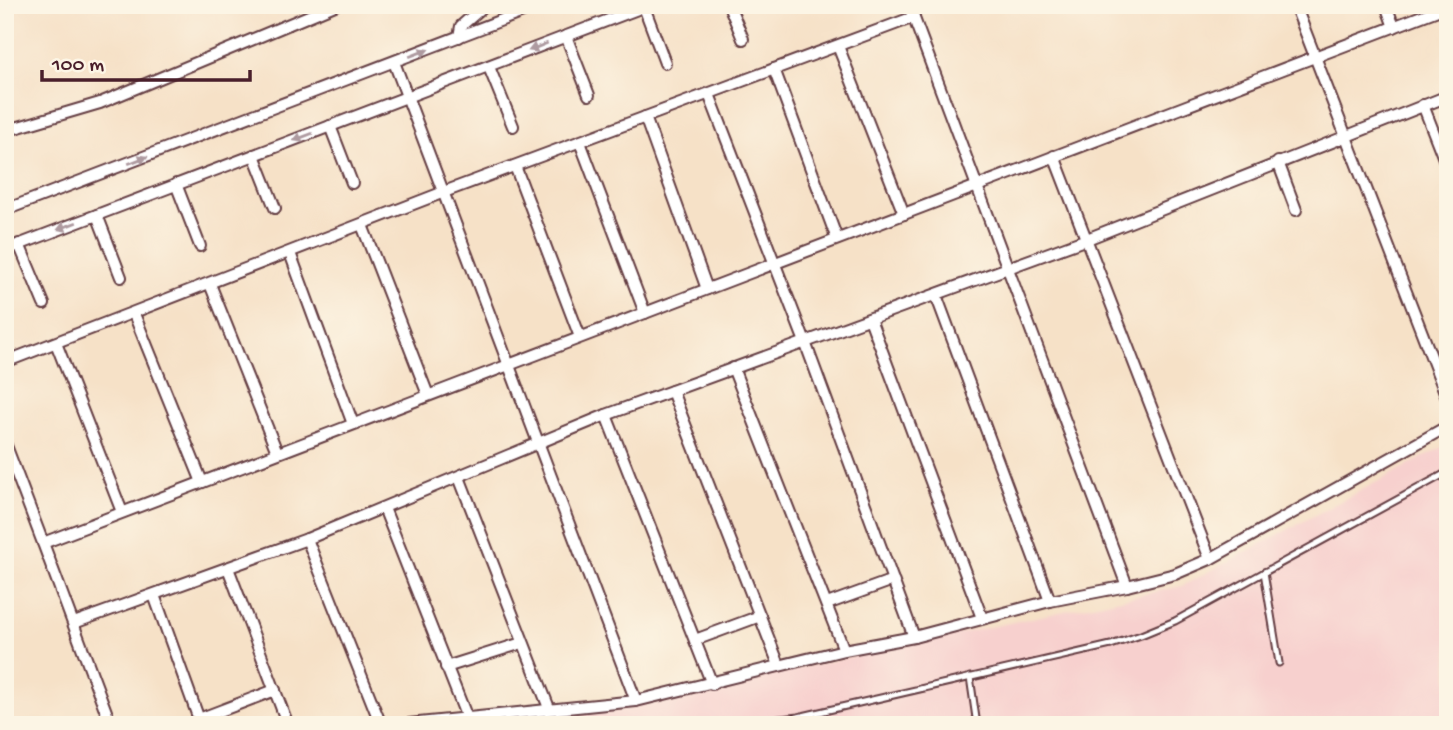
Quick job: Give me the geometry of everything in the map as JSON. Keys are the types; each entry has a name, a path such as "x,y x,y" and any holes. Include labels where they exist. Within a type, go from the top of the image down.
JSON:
{"street":[{"path":"5,131 100,103 334,5"},
{"path":"459,37 461,26 485,5"},
{"path":"5,210 541,5"},
{"path":"729,5 743,39"},
{"path":"909,5 1127,586"},
{"path":"1295,5 1448,400"},
{"path":"1386,5 1394,27"},
{"path":"5,250 646,6 665,63"},
{"path":"43,543 1448,6"},
{"path":"5,362 444,192 914,17"},
{"path":"566,36 589,95"},
{"path":"838,46 904,214"},
{"path":"394,62 636,701"},
{"path":"489,67 513,126"},
{"path":"774,69 837,239"},
{"path":"709,94 914,636"},
{"path":"74,623 307,539 606,415 1009,269 1448,96"},
{"path":"1423,105 1448,169"},
{"path":"645,117 707,289"},
{"path":"330,126 352,183"},
{"path":"580,142 645,313"},
{"path":"254,155 275,208"},
{"path":"1054,156 1210,559"},
{"path":"1278,162 1296,210"},
{"path":"514,166 580,337"},
{"path":"176,184 200,246"},
{"path":"97,215 121,277"},
{"path":"362,225 428,396"},
{"path":"19,244 44,304"},
{"path":"290,253 353,424"},
{"path":"210,284 277,452"},
{"path":"936,295 1050,601"},
{"path":"134,314 202,482"},
{"path":"870,319 982,618"},
{"path":"56,343 122,512"},
{"path":"733,368 844,650"},
{"path":"673,391 779,665"},
{"path":"606,415 712,684"},
{"path":"399,725 636,701 1050,601 1175,574 1210,559 1448,426"},
{"path":"5,443 111,725"},
{"path":"459,477 549,708"},
{"path":"384,508 467,718"},
{"path":"307,539 381,725"},
{"path":"228,568 288,725"},
{"path":"827,604 893,580"},
{"path":"154,594 200,722 275,690"},
{"path":"695,640 760,616"},
{"path":"446,667 522,643"}],"lane":[{"path":"727,725 798,716 1111,645 1141,635 1175,621 1448,472"},
{"path":"1264,572 1279,663"},
{"path":"970,677 975,724"},
{"path":"798,716 799,725"}],"shaded area":[{"path":"1448,444 1448,725 390,725 653,699 1182,586"}]}
